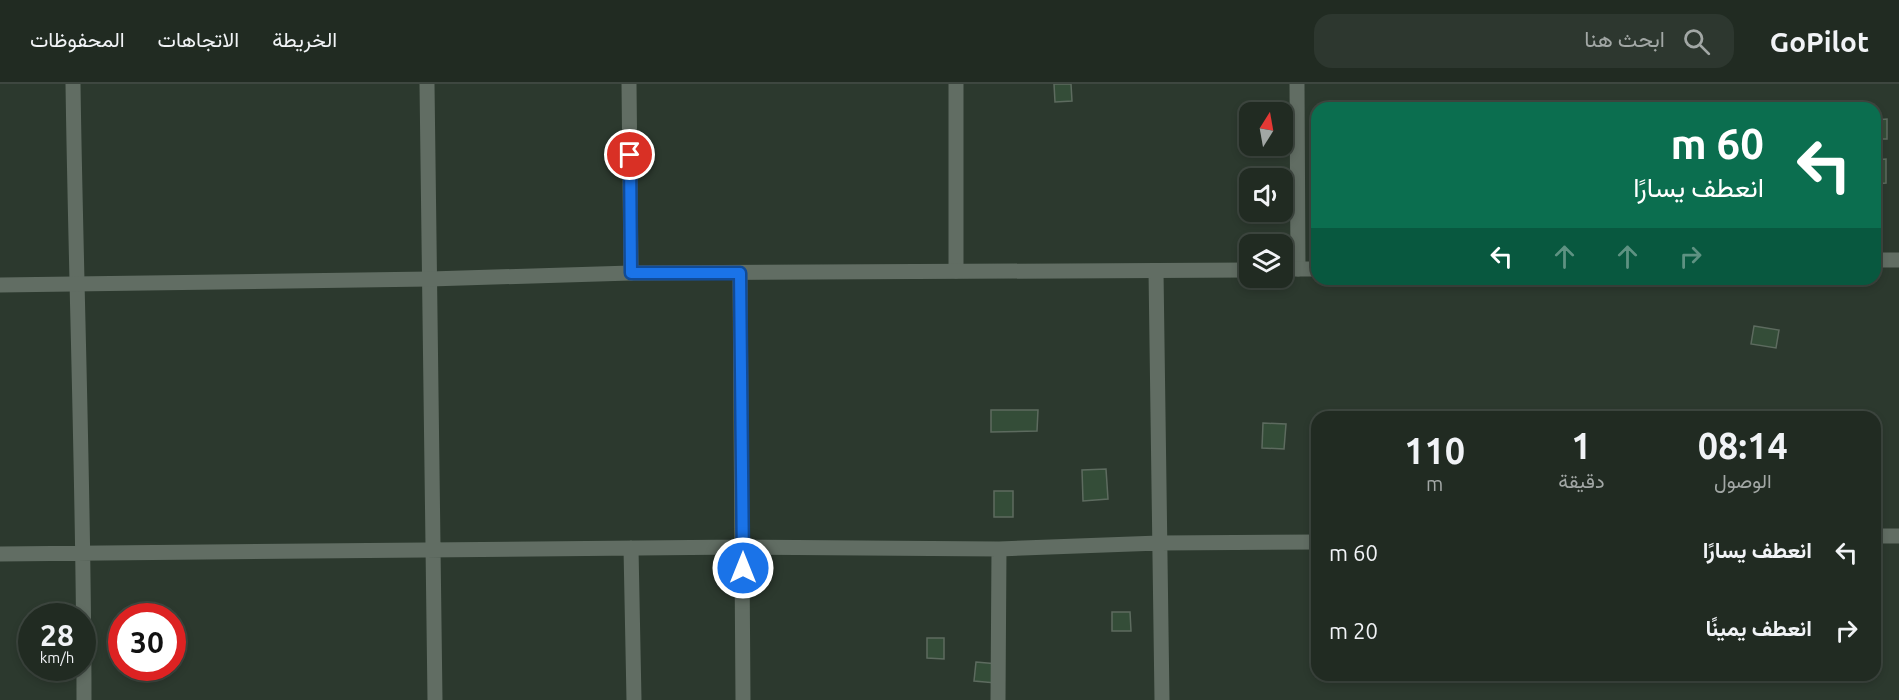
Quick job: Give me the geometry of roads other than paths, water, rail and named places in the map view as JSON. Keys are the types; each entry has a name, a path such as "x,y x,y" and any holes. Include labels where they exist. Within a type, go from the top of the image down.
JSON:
{"street":[{"path":"73,84 84,553 84,700"},
{"path":"427,84 435,700"},
{"path":"629,84 631,273"},
{"path":"956,84 956,271"},
{"path":"1297,84 1298,269"},
{"path":"1881,260 1899,260"},
{"path":"1293,269 1311,269"},
{"path":"0,285 429,279 631,273 1239,270"},
{"path":"1156,271 1162,700"},
{"path":"740,273 743,700"},
{"path":"1881,536 1899,536"},
{"path":"0,554 743,547 999,549 1159,543 1311,542"},
{"path":"631,548 633,700"},
{"path":"998,700 999,549"}]}
